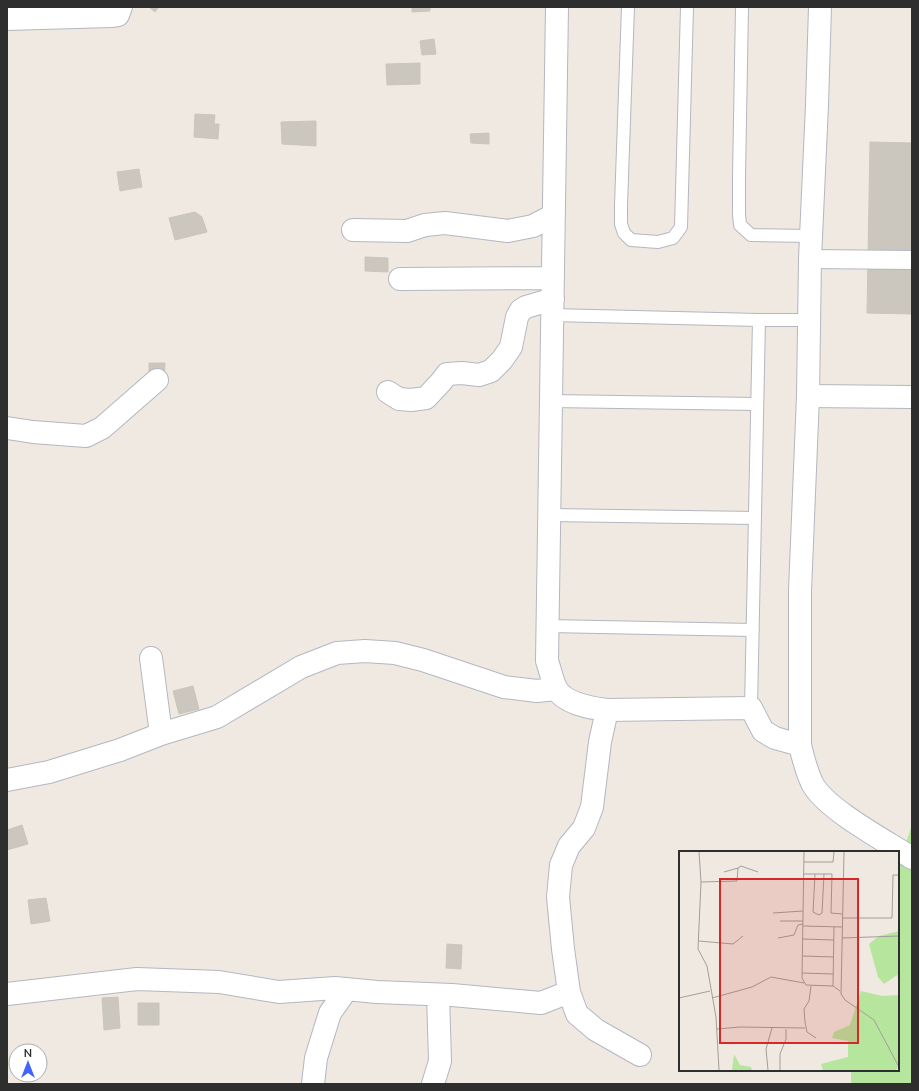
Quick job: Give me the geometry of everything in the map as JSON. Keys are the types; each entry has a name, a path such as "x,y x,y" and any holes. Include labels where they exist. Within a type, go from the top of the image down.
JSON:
{"street":[{"path":"7,19 111,16 118,15 121,7"},
{"path":"557,7 547,660 556,690 570,701 590,708 607,710 751,708 763,731 775,738 800,745"},
{"path":"820,7 810,259 808,396 800,591 800,745 804,765 813,784 832,805 912,858"},
{"path":"354,230 407,230 425,225 445,223 508,232 533,226 554,215"},
{"path":"810,259 912,260"},
{"path":"400,279 553,297"},
{"path":"388,392 399,399 411,400 426,398 442,382 447,374 462,373 479,376 491,371 502,360 511,347 517,318 521,310 526,306 553,297"},
{"path":"7,428 34,432 86,436 102,428 157,380"},
{"path":"808,396 912,397"},
{"path":"7,780 49,772 120,750 162,734 217,716 301,667 337,653 365,651 395,653 423,660 504,687 537,691 556,690"},
{"path":"151,658 162,734"},
{"path":"607,710 600,742 592,807 584,828 569,846 561,865 558,897 562,949 568,992 577,1014 596,1030 640,1055"},
{"path":"7,994 137,979 220,982 279,992 335,988 541,1002 568,992"},
{"path":"313,1084 316,1058 330,1013 347,989"},
{"path":"433,1084 440,1060 438,995"}],"lane":[{"path":"628,7 621,224 624,233 631,240 658,242 673,238 681,227 687,7"},
{"path":"742,7 739,184 740,225 751,235 811,236"},
{"path":"553,297 759,320 809,320"},
{"path":"751,708 759,320"},
{"path":"551,401 757,404"},
{"path":"550,515 755,518"},
{"path":"548,626 753,630"}],"green space":[{"path":"912,825 912,1084 851,1084 851,1071 899,1071 899,863"}],"building":[{"path":"149,7 159,7 155,12"},
{"path":"412,7 430,7 430,11 412,12"},
{"path":"434,39 436,54 422,55 420,41"},
{"path":"420,63 420,84 387,85 386,64"},
{"path":"195,114 215,115 214,124 219,124 218,139 194,137"},
{"path":"316,121 316,146 282,144 281,122"},
{"path":"489,133 489,144 471,143 470,134"},
{"path":"870,142 912,143 912,314 867,313"},
{"path":"139,169 142,187 120,191 117,172"},
{"path":"195,212 202,217 207,232 175,240 169,218"},
{"path":"365,257 388,258 388,272 365,271"},
{"path":"149,363 165,363 164,378 149,378"},
{"path":"193,686 199,709 179,714 173,691"},
{"path":"22,825 28,844 7,850 7,830"},
{"path":"46,898 50,921 31,924 28,900"},
{"path":"447,944 462,945 461,969 446,968"},
{"path":"118,997 120,1028 104,1030 102,998"},
{"path":"138,1003 159,1003 159,1025 138,1025"}]}
